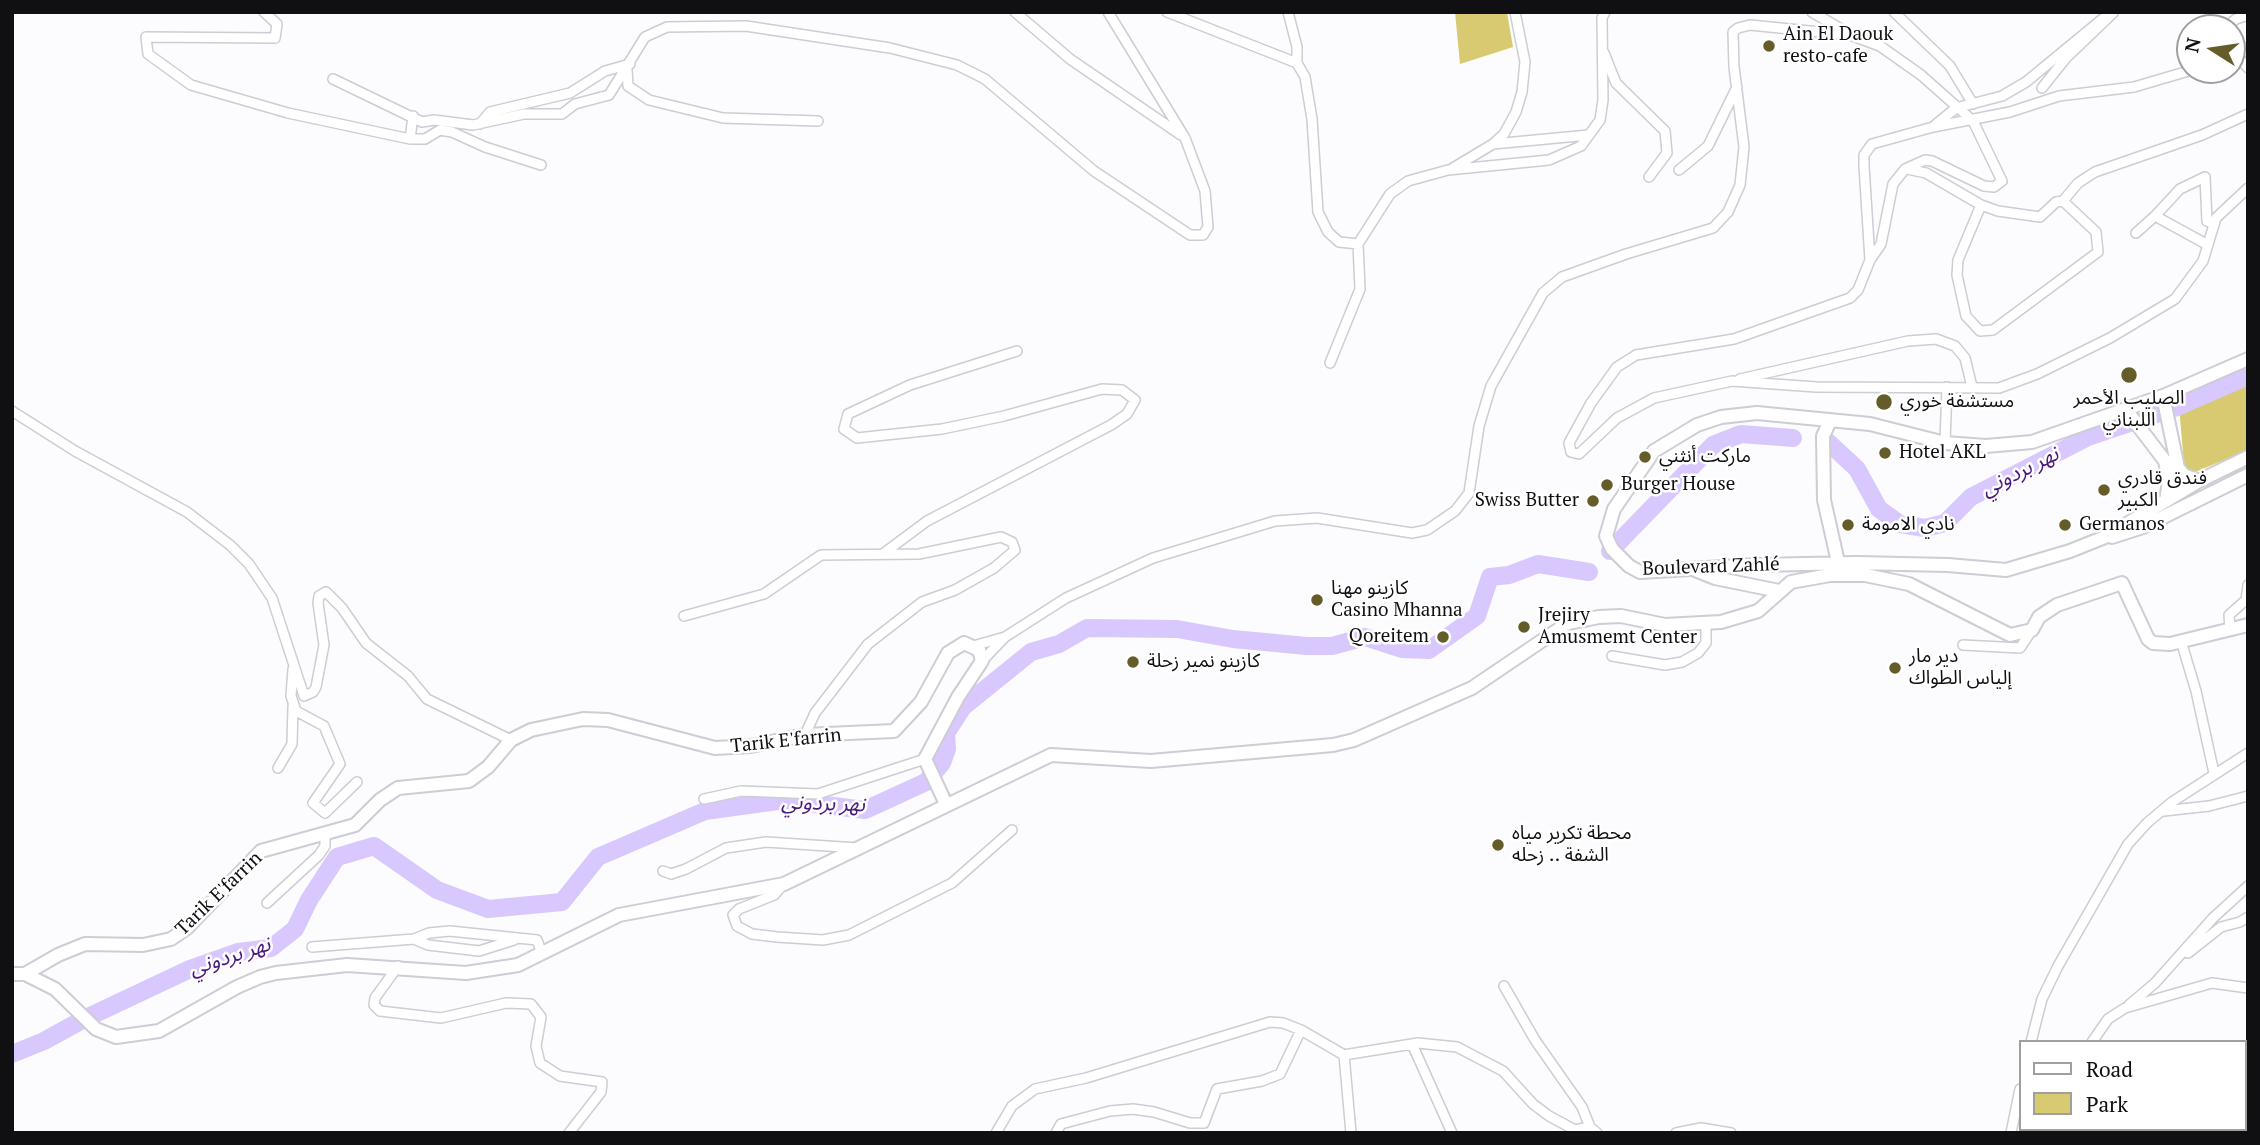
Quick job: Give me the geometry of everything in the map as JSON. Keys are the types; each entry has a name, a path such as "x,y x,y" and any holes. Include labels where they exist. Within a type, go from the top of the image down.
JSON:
{"street":[{"path":"264,12 278,24 275,38 146,37 148,54 191,85 288,113 410,139 425,139 440,130 453,132 485,147 541,165"},
{"path":"1015,12 1070,59 1185,138"},
{"path":"333,79 422,122 434,120 480,124 524,114 562,114 575,103 609,95 645,37 657,30 746,26 890,48 957,65 998,88 1094,171 1194,238 1203,236 1208,227 1205,191 1185,138 1108,12"},
{"path":"1167,12 1297,63"},
{"path":"1288,12 1297,47 1297,63 1305,77 1312,119 1318,212 1328,232 1339,242 1358,244"},
{"path":"1448,170 1493,144 1504,134 1522,92 1525,62 1515,12"},
{"path":"1330,363 1360,289 1358,244 1398,186 1448,170 1549,160 1572,153 1589,135 1600,120 1603,100 1602,18 1605,12"},
{"path":"1812,12 1850,34 1880,47 1921,75 1973,121 2002,177 2000,184 1984,186 1933,161 1925,160 1905,169 1893,184 1881,244 1870,260 1858,290 1850,298 1734,339 1636,355 1617,367 1591,403 1569,443 1571,452 1579,454 1616,418 1654,398 1908,341 1936,339 1955,346 1965,358 1972,387"},
{"path":"1894,12 1950,66 1963,83 1973,104"},
{"path":"1933,127 1956,108 2002,96 2029,80 2108,14"},
{"path":"2044,100 2042,88 2108,14"},
{"path":"927,765 958,696 982,661 1005,637 1066,598 1153,558 1275,521 1317,518 1412,533 1427,530 1455,511 1469,493 1479,426 1491,386 1543,293 1562,277 1626,254 1713,229 1728,212 1740,185 1744,147 1733,32 1750,25 1850,34"},
{"path":"1602,48 1616,83 1665,131 1667,153 1649,177"},
{"path":"629,66 628,86 649,100 723,118 818,121"},
{"path":"480,124 490,112 570,93 605,71 629,66"},
{"path":"1870,260 1864,155 1872,144 1882,139 1933,127 2010,112 2044,100 2134,88 2176,75"},
{"path":"2029,80 2042,88"},
{"path":"1679,170 1708,146 1738,86"},
{"path":"2002,96 2010,112"},
{"path":"1905,169 1926,173 1981,205 2040,217 2056,202 2063,201 2078,183 2095,172 2202,135 2248,114"},
{"path":"410,139 413,116"},
{"path":"1493,144 1589,135"},
{"path":"2136,233 2180,189 2205,177 2207,221 2214,224"},
{"path":"1732,381 1816,387 1999,388 2037,374 2160,310 2175,299 2194,276 2214,224 2225,206 2248,188"},
{"path":"1981,205 1958,260 1957,275 1966,316 1980,331 1993,330 2098,252 2096,232 2063,201"},
{"path":"2155,216 2208,245"},
{"path":"884,553 927,521 1111,425 1127,414 1135,400 1122,390 1102,389 1004,416 942,429 857,438 844,429 848,414 898,391 1017,351"},
{"name":"Boulevard Zahlé","path":"1840,569 1688,568 1640,572 1629,566 1612,549 1606,536 1614,509 1654,452 1697,425 1742,413 1870,424 1945,443 1986,446 2032,442 2129,414 2248,359"},
{"path":"1945,443 1947,387"},
{"path":"2164,400 2168,430 2181,473 2199,481"},
{"path":"12,411 75,451 187,512 230,545 265,584 281,618 300,692 309,695 316,687 324,645 318,603 323,593 330,593 366,643 408,676 427,699 512,740"},
{"path":"2129,414 2168,468 2166,501"},
{"path":"1830,421 1823,436 1824,500 1840,569"},
{"path":"2149,441 2161,442 2168,430"},
{"path":"2105,537 2199,481 2248,457"},
{"path":"19,974 55,989 96,1029 116,1037 159,1031 260,976 310,968 398,966 466,973 518,965 541,951 619,915 784,884 946,804 1009,778 1051,755 1151,761 1333,745 1354,740 1472,688 1568,623 1621,616 1665,625 1739,619 1758,611 1791,582 1840,569 1948,565 2006,570 2143,527 2248,475"},
{"path":"684,616 764,594 821,555 919,554 1002,537 1012,542 1015,550 994,568 955,590 922,601 857,654 841,684 815,713 805,735"},
{"path":"1688,568 1715,578 1779,592"},
{"path":"1840,569 1909,584 2010,635 2032,630"},
{"path":"1962,645 2020,648 2039,617 2050,608 2122,583 2150,641 2164,645 2248,625"},
{"path":"2230,629 2229,615 2246,600 2248,585"},
{"path":"1612,656 1665,665 1682,662 1698,653 1706,643 1706,623"},
{"path":"973,646 1005,637"},
{"path":"2180,641 2196,691 2214,773"},
{"name":"Tarik E'farrin","path":"19,974 85,944 143,945 171,939 187,928 261,851 355,825 380,800 398,788 469,781 488,767 512,740 539,727 583,719 620,722 715,748 751,747 805,735 894,731 921,702 948,653 959,644 973,646"},
{"path":"973,646 981,652 982,661"},
{"path":"278,768 292,744 294,661"},
{"path":"293,704 302,717 317,720 324,726 340,764 313,803 325,813 357,782"},
{"path":"2032,1040 2042,999 2087,912 2128,844 2162,811 2214,773 2248,753"},
{"path":"927,765 946,804"},
{"path":"704,799 741,791 818,794 927,765"},
{"path":"2162,811 2209,806 2248,796"},
{"path":"784,884 774,895 739,909 733,915 737,926 752,934 777,937 823,940 849,934 952,883 1012,830"},
{"path":"267,903 319,855 325,846 325,832"},
{"path":"663,871 671,874 686,869 726,848 766,842 860,848"},
{"path":"2178,960 2219,912 2248,886"},
{"path":"2093,1040 2108,1019 2125,1008 2178,960 2221,927 2248,917"},
{"path":"312,947 414,939 429,933 450,931 537,940 541,951"},
{"path":"414,939 428,945 479,951 516,939"},
{"path":"398,966 375,999 374,1005 380,1011 441,1018 506,1003 531,1004 541,1017 536,1046 540,1063 560,1076 602,1082 601,1092 569,1133"},
{"path":"2125,1008 2212,983 2248,988"},
{"path":"996,1133 1012,1106 1035,1088 1086,1078 1270,1022 1301,1030 1344,1055 1412,1044 1448,1046 1482,1058 1503,1072 1533,1104 1575,1131 1593,1130 1582,1107 1535,1040 1504,986"},
{"path":"1056,1133 1061,1124 1110,1111 1133,1109 1190,1123 1204,1123 1217,1089 1262,1081 1280,1073 1301,1030"},
{"path":"1412,1044 1452,1133"},
{"path":"1344,1055 1351,1133"},
{"path":"2011,1133 2018,1099"},
{"path":"1676,1133 1701,1128 1731,1133"}],"green space":[{"path":"1455,12 1507,12 1513,47 1460,64"},
{"path":"2248,380 2248,450 2193,473 2184,465 2179,405"}],"waterway":[{"name":"نهر بردوني","path":"1828,442 1857,469 1879,509 1900,524 1925,528 1945,523 1971,497 2088,437 2177,407 2248,376"},
{"name":"نهر بردوني","path":"1610,551 1713,445 1741,434 1793,438"},
{"name":"نهر بردوني","path":"12,1054 190,969 238,952 271,948 295,929 309,900 337,857 374,846 437,890 488,909 562,902 598,857 705,811 785,800 865,810 926,782 942,763 947,749 946,733 963,707 1031,652 1059,644 1087,628 1177,629 1233,639 1307,646 1332,646 1365,637 1402,649 1429,650 1477,616 1490,577 1509,575 1538,564 1589,572"}],"place":[{"name":"Ain El Daouk resto-cafe","path":"1769,46"},
{"name":"الصليب الأحمر اللبناني","path":"2129,375"},
{"name":"مستشفة خوري","path":"1884,402"},
{"name":"Hotel AKL","path":"1885,453"},
{"name":"ماركت أنثني","path":"1645,457"},
{"name":"Burger House","path":"1607,485"},
{"name":"فندق قادري الكبير","path":"2104,490"},
{"name":"Swiss Butter","path":"1593,501"},
{"name":"نادي الامومة","path":"1848,525"},
{"name":"Germanos","path":"2065,525"},
{"name":"كازينو مهنا Casino Mhanna","path":"1317,600"},
{"name":"Jrejiry Amusmemt Center","path":"1524,627"},
{"name":"Qoreitem","path":"1443,637"},
{"name":"كازينو نمير زحلة","path":"1133,662"},
{"name":"دير مار إلياس الطواك","path":"1895,668"},
{"name":"محطة تكرير مياه الشفة .. زحله","path":"1498,845"}]}
